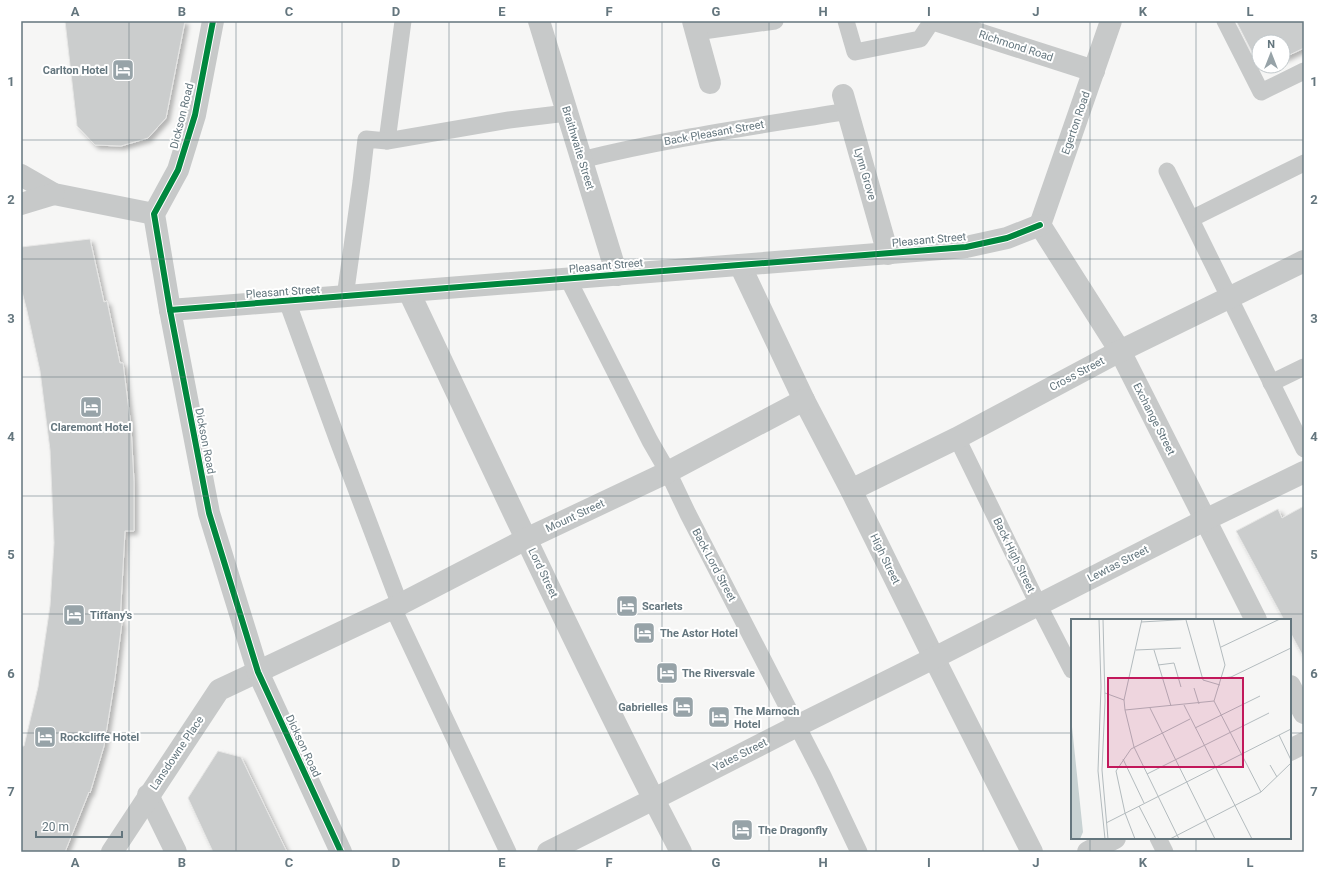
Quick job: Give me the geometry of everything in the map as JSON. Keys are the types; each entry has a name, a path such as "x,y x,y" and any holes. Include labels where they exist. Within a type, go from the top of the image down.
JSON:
{"street":[{"name":"Dickson Road","path":"213,21 195,115 178,170 154,214 170,310 209,513 258,672 341,852"},
{"name":"Braithwaite Street","path":"539,21 617,275"},
{"name":"Richmond Road","path":"938,21 1094,71"},
{"name":"Egerton Road","path":"1040,225 1111,21"},
{"path":"694,27 710,83"},
{"name":"Lynn Grove","path":"845,103 888,254"},
{"path":"21,175 54,194 154,214"},
{"path":"21,204 54,194"},
{"name":"Pleasant Street","path":"170,310 966,247 1007,238 1040,225"},
{"name":"Exchange Street","path":"1040,225 1120,351 1255,619"},
{"name":"Cross Street","path":"851,490 957,438 1120,351 1304,261"},
{"name":"High Street","path":"740,265 804,400 851,490 1032,852"},
{"name":"Lord Street","path":"409,292 526,539 681,852"},
{"name":"Mount Street","path":"258,672 397,606 526,539 668,472 804,400"},
{"name":"Lewtas Street","path":"934,658 1205,520 1304,472"},
{"name":"Yates Street","path":"548,852 934,658"},
{"name":"Lansdowne Place","path":"112,852 148,795 219,690 258,672"},
{"path":"1291,688 1304,713"},
{"path":"1291,750 1304,743"},
{"path":"148,795 176,852"},
{"path":"1088,852 1113,839"}],"lane":[{"path":"387,141 403,21"},
{"path":"694,27 775,21"},
{"path":"846,21 855,52 920,40 932,21"},
{"path":"1225,21 1261,92 1304,71"},
{"name":"Back Pleasant Street","path":"581,160 845,103"},
{"path":"345,297 366,139 387,141 509,120 567,113"},
{"path":"1190,219 1304,163"},
{"path":"1167,171 1304,449"},
{"name":"Back Lord Street","path":"568,279 823,776 859,852"},
{"path":"287,301 397,606 508,852"},
{"path":"1271,383 1304,367"},
{"name":"Back High Street","path":"957,438 1071,668"},
{"path":"1158,839 1165,852"}],"building":[{"name":"Carlton Hotel","path":"65,21 185,21 166,118 148,138 121,146 95,145 77,126"},
{"path":"1236,21 1304,21 1304,48 1291,54 1291,34 1251,34 1251,50"},
{"path":"90,239 104,302 107,301 120,363 123,363 131,427 134,482 134,531 125,531 120,622 122,622 115,678 104,746 90,793 89,792 65,852 21,852 21,746 24,746 38,687 50,606 54,543 50,450 40,371 21,288 21,247"},
{"path":"1304,506 1304,658 1291,634 1291,619 1283,619 1236,531 1278,509 1282,518"},
{"path":"218,751 241,757 287,852 213,852 188,798"}],"cycle path":[{"path":"213,21 195,115 178,170 154,214 170,310 209,513 258,672 341,852"},
{"path":"170,310 966,247 1007,238 1040,225"}],"place":[{"name":"Carlton Hotel","path":"123,70"},
{"name":"Claremont Hotel","path":"91,407"},
{"name":"Scarlets","path":"627,606"},
{"name":"Tiffany's","path":"74,615"},
{"name":"The Astor Hotel","path":"644,633"},
{"name":"The Riversvale","path":"667,673"},
{"name":"Gabrielles","path":"683,707"},
{"name":"The Marnoch Hotel","path":"719,717"},
{"name":"Rockcliffe Hotel","path":"45,737"},
{"name":"The Dragonfly","path":"742,830"}]}
